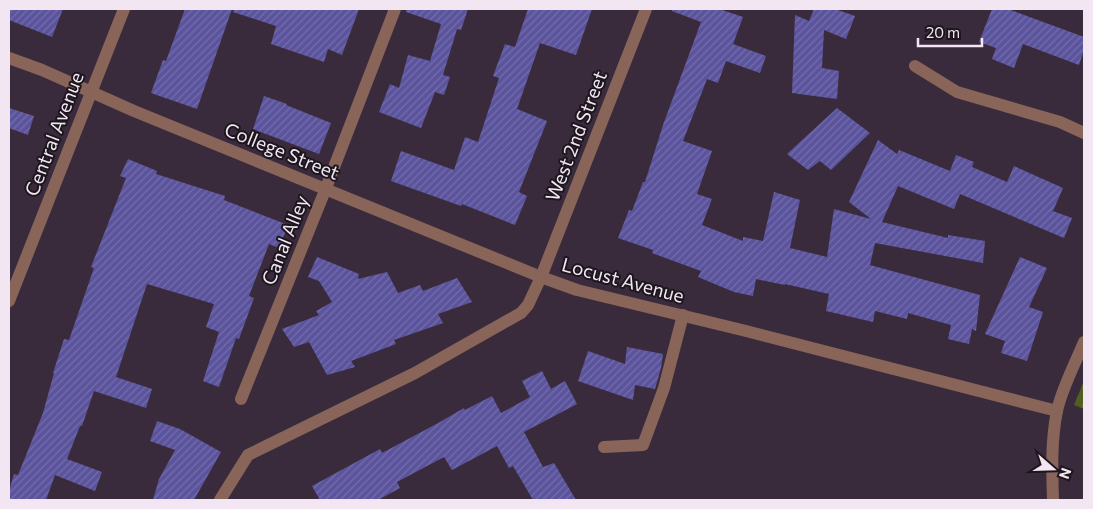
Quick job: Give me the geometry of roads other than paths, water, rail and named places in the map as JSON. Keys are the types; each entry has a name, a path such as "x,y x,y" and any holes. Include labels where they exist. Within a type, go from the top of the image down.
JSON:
{"street":[{"name":"Central Avenue","path":"9,301 124,9"},
{"name":"Canal Alley","path":"241,399 326,188 395,9"},
{"name":"West 2nd Street","path":"541,277 646,9"},
{"name":"College Street","path":"9,58 134,112 326,188 541,277"},
{"path":"915,66 957,92 1060,122 1084,133"},
{"name":"Locust Avenue","path":"220,500 248,455 415,372 522,313 528,305 541,277 577,290 683,315 1057,411"},
{"path":"604,447 643,445 664,388 683,315"},
{"path":"1054,500 1052,460 1057,411 1084,342"}]}
